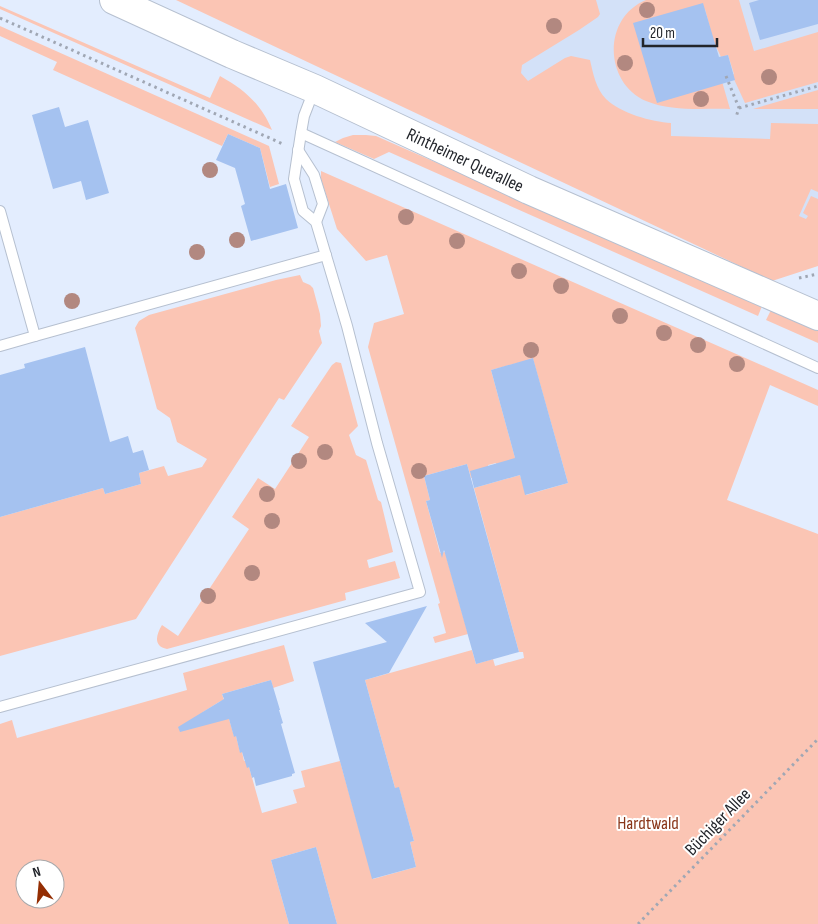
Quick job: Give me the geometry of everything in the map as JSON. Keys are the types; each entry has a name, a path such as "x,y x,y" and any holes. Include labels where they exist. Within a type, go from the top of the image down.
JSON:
{"street":[{"name":"Rintheimer Querallee","path":"114,0 314,89 529,190 818,316"}],"lane":[{"path":"0,707 420,592 377,443 347,326 316,222 303,211 294,179 300,133 314,89"},
{"path":"300,133 818,368"},
{"path":"298,150 314,175 323,204 316,222"},
{"path":"0,211 35,336"},
{"path":"0,346 326,256"}],"path":[{"path":"726,76 739,108 736,117"},
{"path":"739,108 818,86"},
{"name":"Büchiger Allee","path":"638,924 818,739"}],"shaded area":[{"path":"532,0 818,0 818,221 813,233 493,88"}],"green space":[{"path":"176,0 596,0 600,14 598,17 522,65 521,73 528,81 565,58 571,56 590,60 597,86 606,99 619,109 637,116 671,123 671,136 770,139 771,123 818,124 818,192 811,189 799,216 806,219 808,216 803,213 811,196 818,199 818,266 772,281"},
{"path":"646,0 739,0 754,51 818,32 818,82 745,103 732,75 734,74 728,55 721,57 708,29 710,28 705,9 641,28 661,95 721,78 730,109 666,107 646,101 632,92 622,80 616,66 614,50 616,35 622,21 632,9"},
{"path":"0,6 210,98 220,76 245,92 263,113 272,130 0,9"},
{"path":"0,26 269,146 279,184 270,187 260,148 228,134 222,146 53,70 57,62 0,36"},
{"path":"818,90 818,109 753,109"},
{"path":"353,135 376,136 762,306 758,316 389,152 374,159 335,142"},
{"name":"Hardtwald","path":"321,171 818,390 818,406 770,385 727,500 818,534 818,924 337,924 316,847 271,860 289,924 0,924 0,724 12,720 17,738 187,690 183,673 284,645 294,681 273,688 271,680 222,694 224,700 203,712 229,719 240,752 242,752 244,761 249,767 262,813 297,803 293,790 305,787 301,771 340,761 373,879 416,867 410,842 414,841 399,788 395,788 365,680 472,650 476,664 493,659 495,666 524,658 523,652 519,652 474,488 520,475 526,495 568,483 533,359 491,370 517,465 498,471 496,463 488,465 490,473 471,478 467,464 424,476 430,500 426,501 440,553 445,552 468,634 435,643 433,637 446,633 438,604 440,603 368,347 374,323 404,314 387,255 366,261 337,229 321,179"},
{"path":"300,275 303,282 313,288 320,314 321,326 319,331 322,343 284,400 279,398 136,619 0,656 0,517 103,488 105,494 141,484 139,473 164,466 168,476 202,467 207,459 177,442 170,418 157,409 135,328 139,321 149,315"},
{"path":"771,310 818,331 818,343 766,320"},
{"path":"336,362 341,363 358,426 349,435 356,455 366,460 378,500 381,502 393,552 367,560 369,568 395,561 400,578 345,593 346,600 167,649 163,648 157,640 162,625 178,636 249,529 232,517 258,478 275,489 309,437 291,426 332,365"}],"building":[{"path":"759,0 818,0 818,24 760,40 749,3"},
{"path":"703,3 719,57 728,55 735,80 657,103 633,23"},
{"path":"59,107 65,127 88,120 109,193 86,200 81,181 53,189 32,115"},
{"path":"228,134 260,148 270,189 286,184 298,228 251,241 241,206 245,204 235,168 216,160"},
{"path":"85,347 110,442 128,436 133,453 143,450 149,470 139,473 141,484 105,494 103,488 0,517 0,375 25,368 24,364"},
{"path":"533,358 568,483 525,495 520,475 474,488 470,471 515,458 491,370"},
{"path":"467,464 519,652 476,664 444,550 442,558 426,501 430,500 424,476"},
{"path":"427,606 389,673 365,680 395,788 399,787 414,841 410,842 416,867 372,879 313,662 387,642 365,623"},
{"path":"271,680 295,773 292,776 256,786 254,777 252,778 249,767 247,768 242,752 240,753 229,719 180,732 178,727 224,699 222,694"},
{"path":"316,847 337,924 289,924 271,860"}]}
